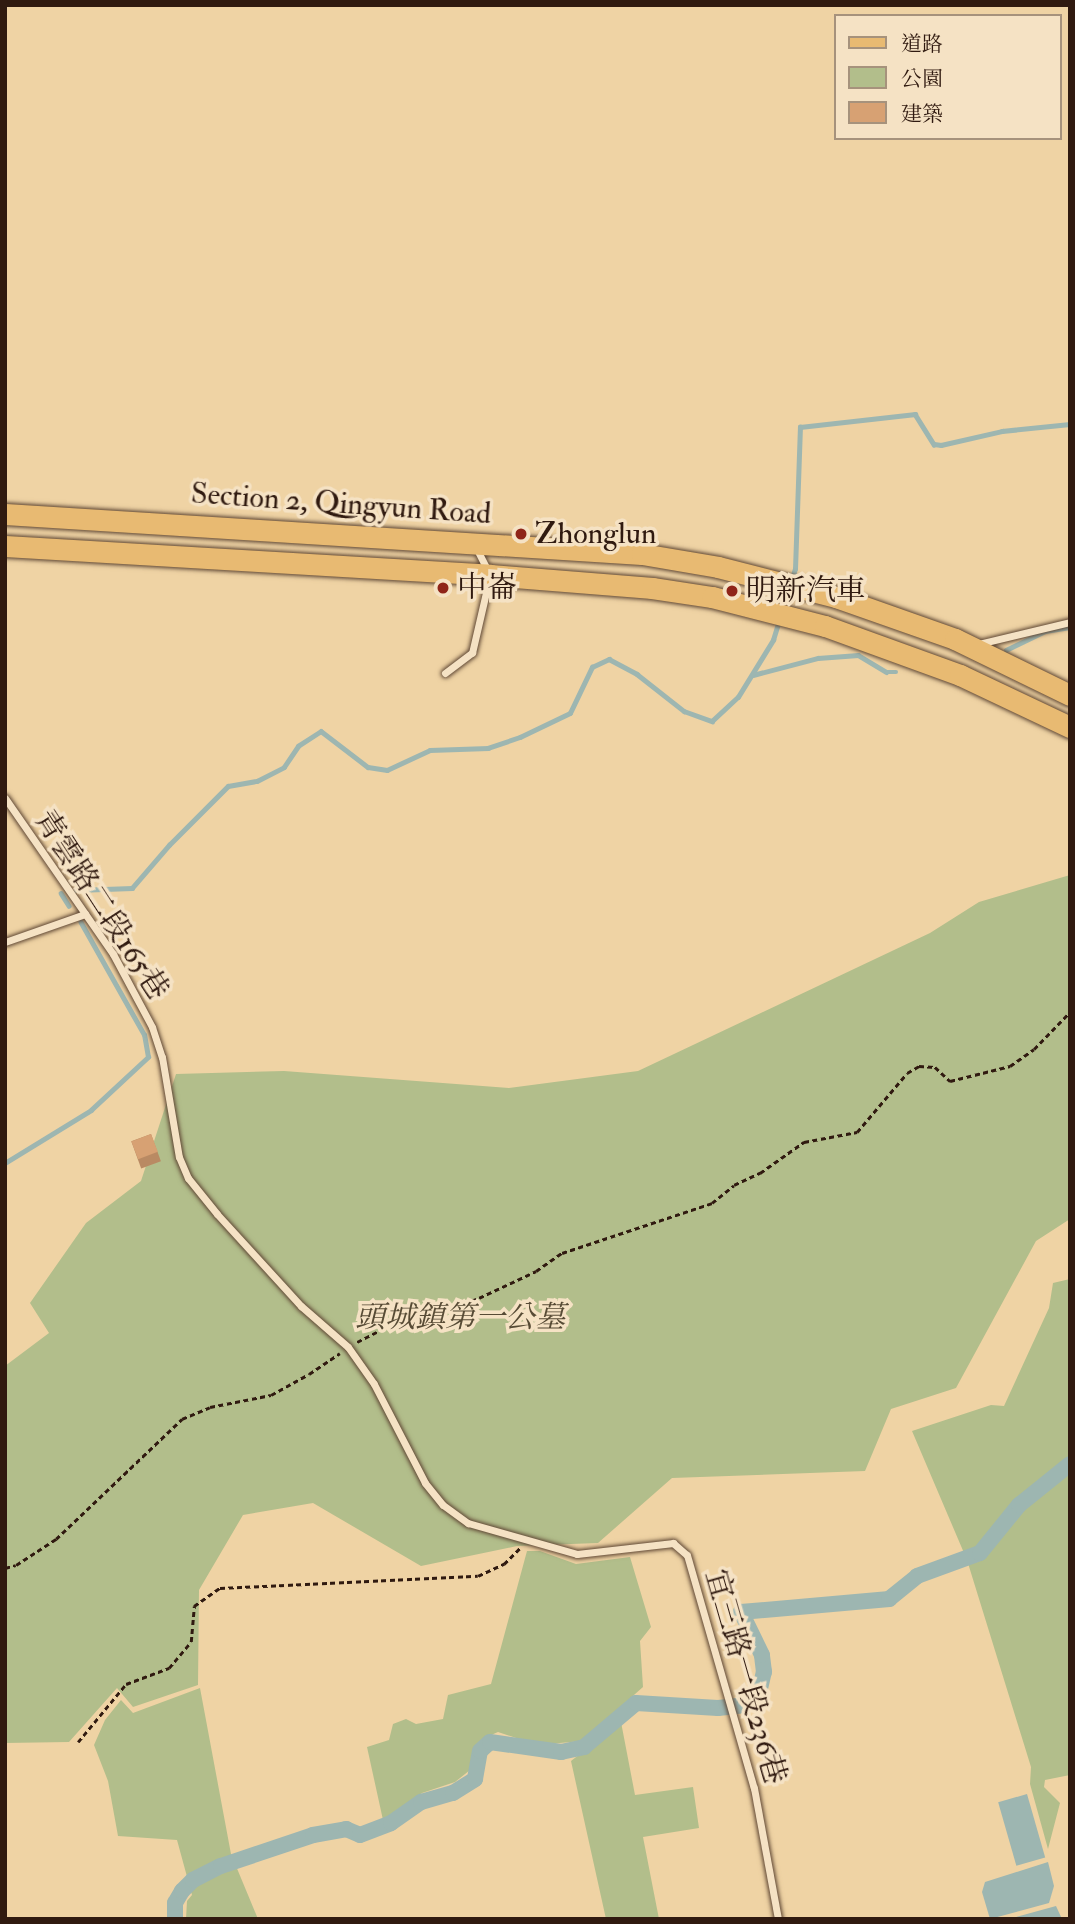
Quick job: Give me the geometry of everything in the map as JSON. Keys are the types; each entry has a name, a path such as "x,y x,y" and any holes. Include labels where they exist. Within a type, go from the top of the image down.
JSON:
{"main road":[{"name":"Section 2, Qingyun Road","path":"5,514 642,554 773,579 836,597 969,646 1070,695"},
{"name":"Section 2, Qingyun Road","path":"5,546 490,575 652,588 764,608 825,626 960,676 1070,727"}],"lane":[{"path":"445,673 472,653 490,575 474,543"},
{"path":"969,646 1070,622"},
{"name":"青雲路二段165巷","path":"5,797 113,954 152,1027 162,1057 178,1157 188,1178 301,1307 348,1347"},
{"path":"5,942 85,914"},
{"name":"宜三路一段236巷","path":"348,1347 374,1384 425,1483 443,1505 468,1523 577,1554 673,1543 687,1555 754,1788 778,1919"}],"path":[{"path":"5,1567 16,1565 56,1539 182,1419 210,1407 271,1395 309,1374 348,1347 402,1319 439,1312 479,1298 536,1271 562,1253 712,1203 734,1185 760,1173 804,1142 857,1132 907,1073 919,1066 935,1067 950,1081 1010,1066 1034,1049 1070,1012"},
{"path":"78,1742 126,1684 169,1668 191,1642 194,1605 220,1588 478,1576 504,1564 527,1540"}],"green space":[{"name":"頭城鎮第一公墓","path":"1070,875 1070,1219 1036,1241 956,1388 891,1409 865,1471 672,1478 598,1543 517,1546 421,1566 313,1503 243,1515 199,1590 198,1685 133,1707 117,1688 69,1742 5,1743 5,1366 49,1333 30,1303 86,1223 141,1181 176,1074 284,1071 509,1088 638,1071 930,933 979,902"},
{"path":"1070,1279 1070,1775 1045,1780 1044,1787 1060,1803 1048,1849 1030,1784 1031,1767 967,1560 912,1431 991,1405 1004,1406 1049,1308 1053,1283"},
{"path":"527,1551 540,1551 576,1564 630,1557 651,1627 640,1641 643,1687 582,1741 537,1745 498,1732 482,1739 470,1770 455,1782 422,1793 383,1820 367,1747 389,1740 393,1724 406,1719 416,1724 443,1719 448,1695 491,1684"},
{"path":"200,1688 231,1854 258,1919 186,1919 187,1901 192,1895 177,1840 118,1836 108,1781 94,1745 105,1720 121,1700 133,1713"},
{"path":"621,1722 635,1795 693,1787 699,1828 643,1837 659,1919 606,1919 571,1761"}],"water":[{"path":"1027,1794 1045,1857 1016,1866 998,1802"},
{"path":"1048,1862 1054,1886 1049,1903 990,1919 982,1892 985,1882"},
{"path":"1056,1906 1062,1919 1009,1919"}],"building":[{"path":"151,1134 158,1152 138,1159 131,1142"}],"waterway":[{"path":"792,578 795,569 800,427 915,414 934,444 941,445 1002,431 1070,424"},
{"path":"782,608 788,590"},
{"path":"76,890 132,888 169,845 228,786 257,781 284,767 298,746 321,731 368,767 387,770 430,750 488,748 520,737 570,713 592,667 609,659 637,674 684,711 712,721 738,697 773,640 779,620"},
{"path":"1006,650 1045,631 1070,627"},
{"path":"753,675 818,658 858,655 886,672 896,672"},
{"path":"61,893 69,906"},
{"path":"5,1163 91,1110 148,1057 144,1035 81,923"},
{"path":"175,1919 175,1903 182,1891 193,1880 221,1866 313,1835 346,1829 360,1835 391,1823 421,1802 453,1793 475,1779 480,1751 490,1742 561,1752 584,1747 636,1703 718,1708 746,1705 759,1693 764,1672 762,1655 741,1612 889,1599 917,1576 980,1553 1019,1505 1070,1464"}],"place":[{"name":"Zhonglun","path":"521,534"},
{"name":"中崙","path":"443,588"},
{"name":"明新汽車","path":"732,591"}]}
